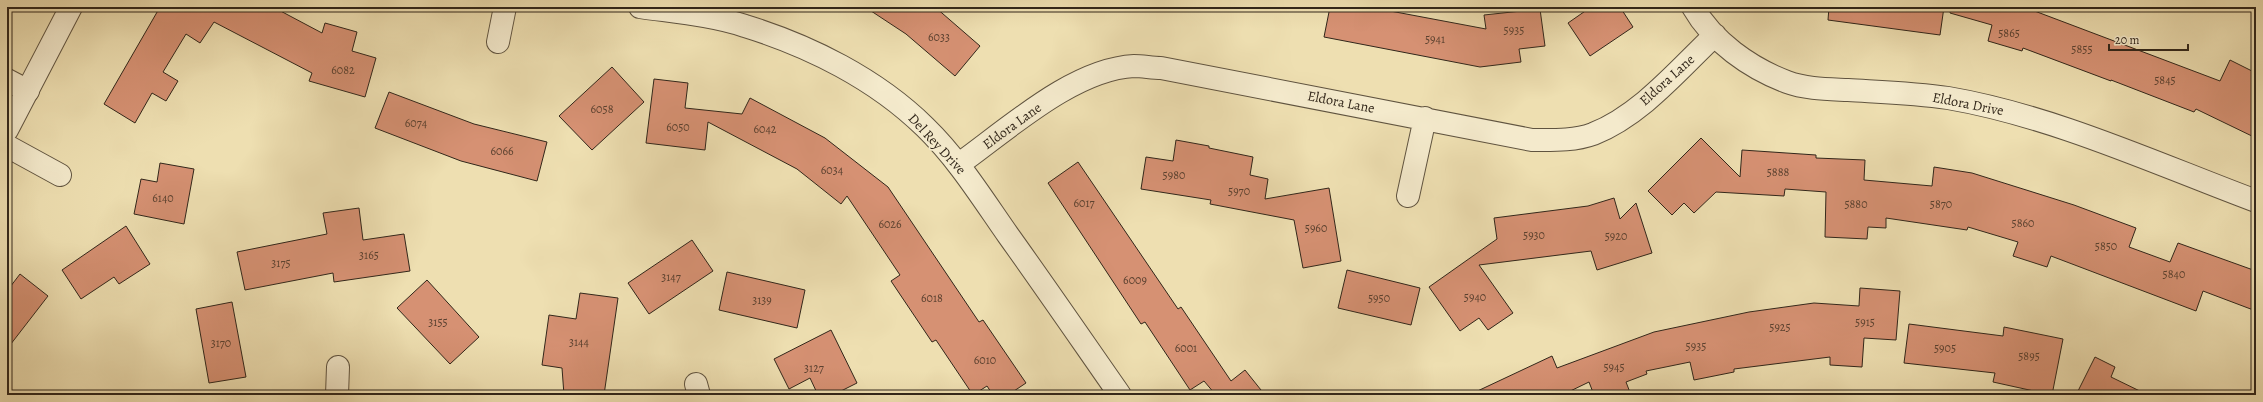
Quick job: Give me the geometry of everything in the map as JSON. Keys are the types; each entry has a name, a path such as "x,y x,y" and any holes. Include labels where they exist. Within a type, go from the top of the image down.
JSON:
{"street":[{"path":"7,130 71,7"},
{"path":"498,42 504,7"},
{"name":"Del Rey Drive","path":"640,7 744,26 821,55 856,75 894,101 925,127 959,164 1120,395"},
{"name":"Eldora Drive","path":"1693,7 1715,35 1736,54 1759,70 1788,82 1819,88 1948,98 1992,108 2069,130 2256,201"},
{"name":"Eldora Lane","path":"959,164 1058,93 1084,79 1108,71 1134,66 1161,68 1425,118 1532,140 1566,140 1592,134 1616,123 1643,103 1715,35"},
{"path":"7,80 28,91"},
{"path":"1408,196 1425,118"},
{"path":"7,146 60,176"},
{"path":"336,395 338,367"}],"building":[{"path":"160,7 273,7 322,33 325,23 357,32 352,51 376,58 365,97 309,81 312,73 214,22 200,43 186,34 163,72 178,81 166,101 152,93 135,123 104,104"},
{"path":"865,7 935,7 980,46 955,76 906,34"},
{"path":"1330,7 1386,7 1385,10 1486,29 1484,15 1540,9 1545,46 1519,49 1521,62 1480,67 1324,37"},
{"path":"1591,7 1620,7 1633,27 1590,56 1568,23"},
{"path":"1829,7 1944,7 1940,35 1828,20"},
{"path":"1951,7 2024,7 2220,81 2230,60 2256,73 2256,138 2196,109 2194,112 2023,48 2022,51 1988,41 1992,25 1950,13"},
{"path":"612,67 644,102 592,150 559,116"},
{"path":"654,79 688,83 685,108 742,114 750,98 825,138 888,187 979,322 983,320 1026,383 1008,395 993,395 987,386 973,395 936,340 932,342 891,281 900,275 847,196 841,204 797,169 708,122 705,150 646,143"},
{"path":"389,92 474,124 547,142 537,181 461,161 375,128"},
{"path":"1701,138 1740,177 1742,150 1816,155 1816,158 1865,160 1864,180 1932,186 1934,167 1972,173 2074,205 2136,228 2129,247 2170,262 2178,243 2256,271 2256,311 2203,291 2196,311 2051,256 2047,267 2013,256 2018,242 1968,227 1967,230 1886,218 1886,228 1868,227 1867,239 1825,237 1826,192 1785,189 1784,196 1716,192 1694,213 1684,203 1672,215 1648,191"},
{"path":"1176,140 1209,146 1209,148 1253,157 1250,175 1268,179 1265,199 1329,188 1341,261 1303,268 1294,220 1210,204 1211,200 1141,189 1146,157 1173,161"},
{"path":"1078,162 1178,309 1181,307 1231,381 1245,370 1265,395 1213,395 1215,394 1204,381 1190,390 1145,322 1141,324 1048,183"},
{"path":"160,163 194,169 184,224 134,214 141,179 157,182"},
{"path":"1614,198 1620,219 1636,203 1652,253 1597,270 1591,251 1479,265 1513,313 1488,330 1479,318 1460,331 1429,287 1497,239 1494,218 1588,206"},
{"path":"359,208 363,240 404,234 410,271 334,282 333,273 245,290 237,252 327,234 323,213"},
{"path":"126,226 150,264 119,284 114,277 81,299 62,270"},
{"path":"692,240 713,271 649,314 628,283"},
{"path":"1347,270 1420,288 1411,325 1338,308"},
{"path":"727,272 805,290 797,328 719,310"},
{"path":"20,274 48,296 7,349 7,291"},
{"path":"427,280 479,337 450,364 397,308"},
{"path":"1860,288 1900,291 1896,340 1864,338 1862,367 1830,365 1830,357 1734,369 1734,372 1694,380 1690,362 1646,371 1647,374 1626,382 1631,395 1594,395 1589,382 1562,395 1469,395 1552,356 1557,368 1654,332 1749,312 1814,303 1859,306"},
{"path":"580,293 618,298 604,395 564,395 562,368 542,365 549,315 576,319"},
{"path":"232,302 246,377 209,383 196,309"},
{"path":"1909,324 2003,336 2004,327 2063,339 2052,395 1993,382 1995,373 1904,363"},
{"path":"831,330 857,383 833,395 818,395 810,378 789,389 774,359"},
{"path":"2095,357 2115,367 2111,377 2148,395 2076,395"}]}
